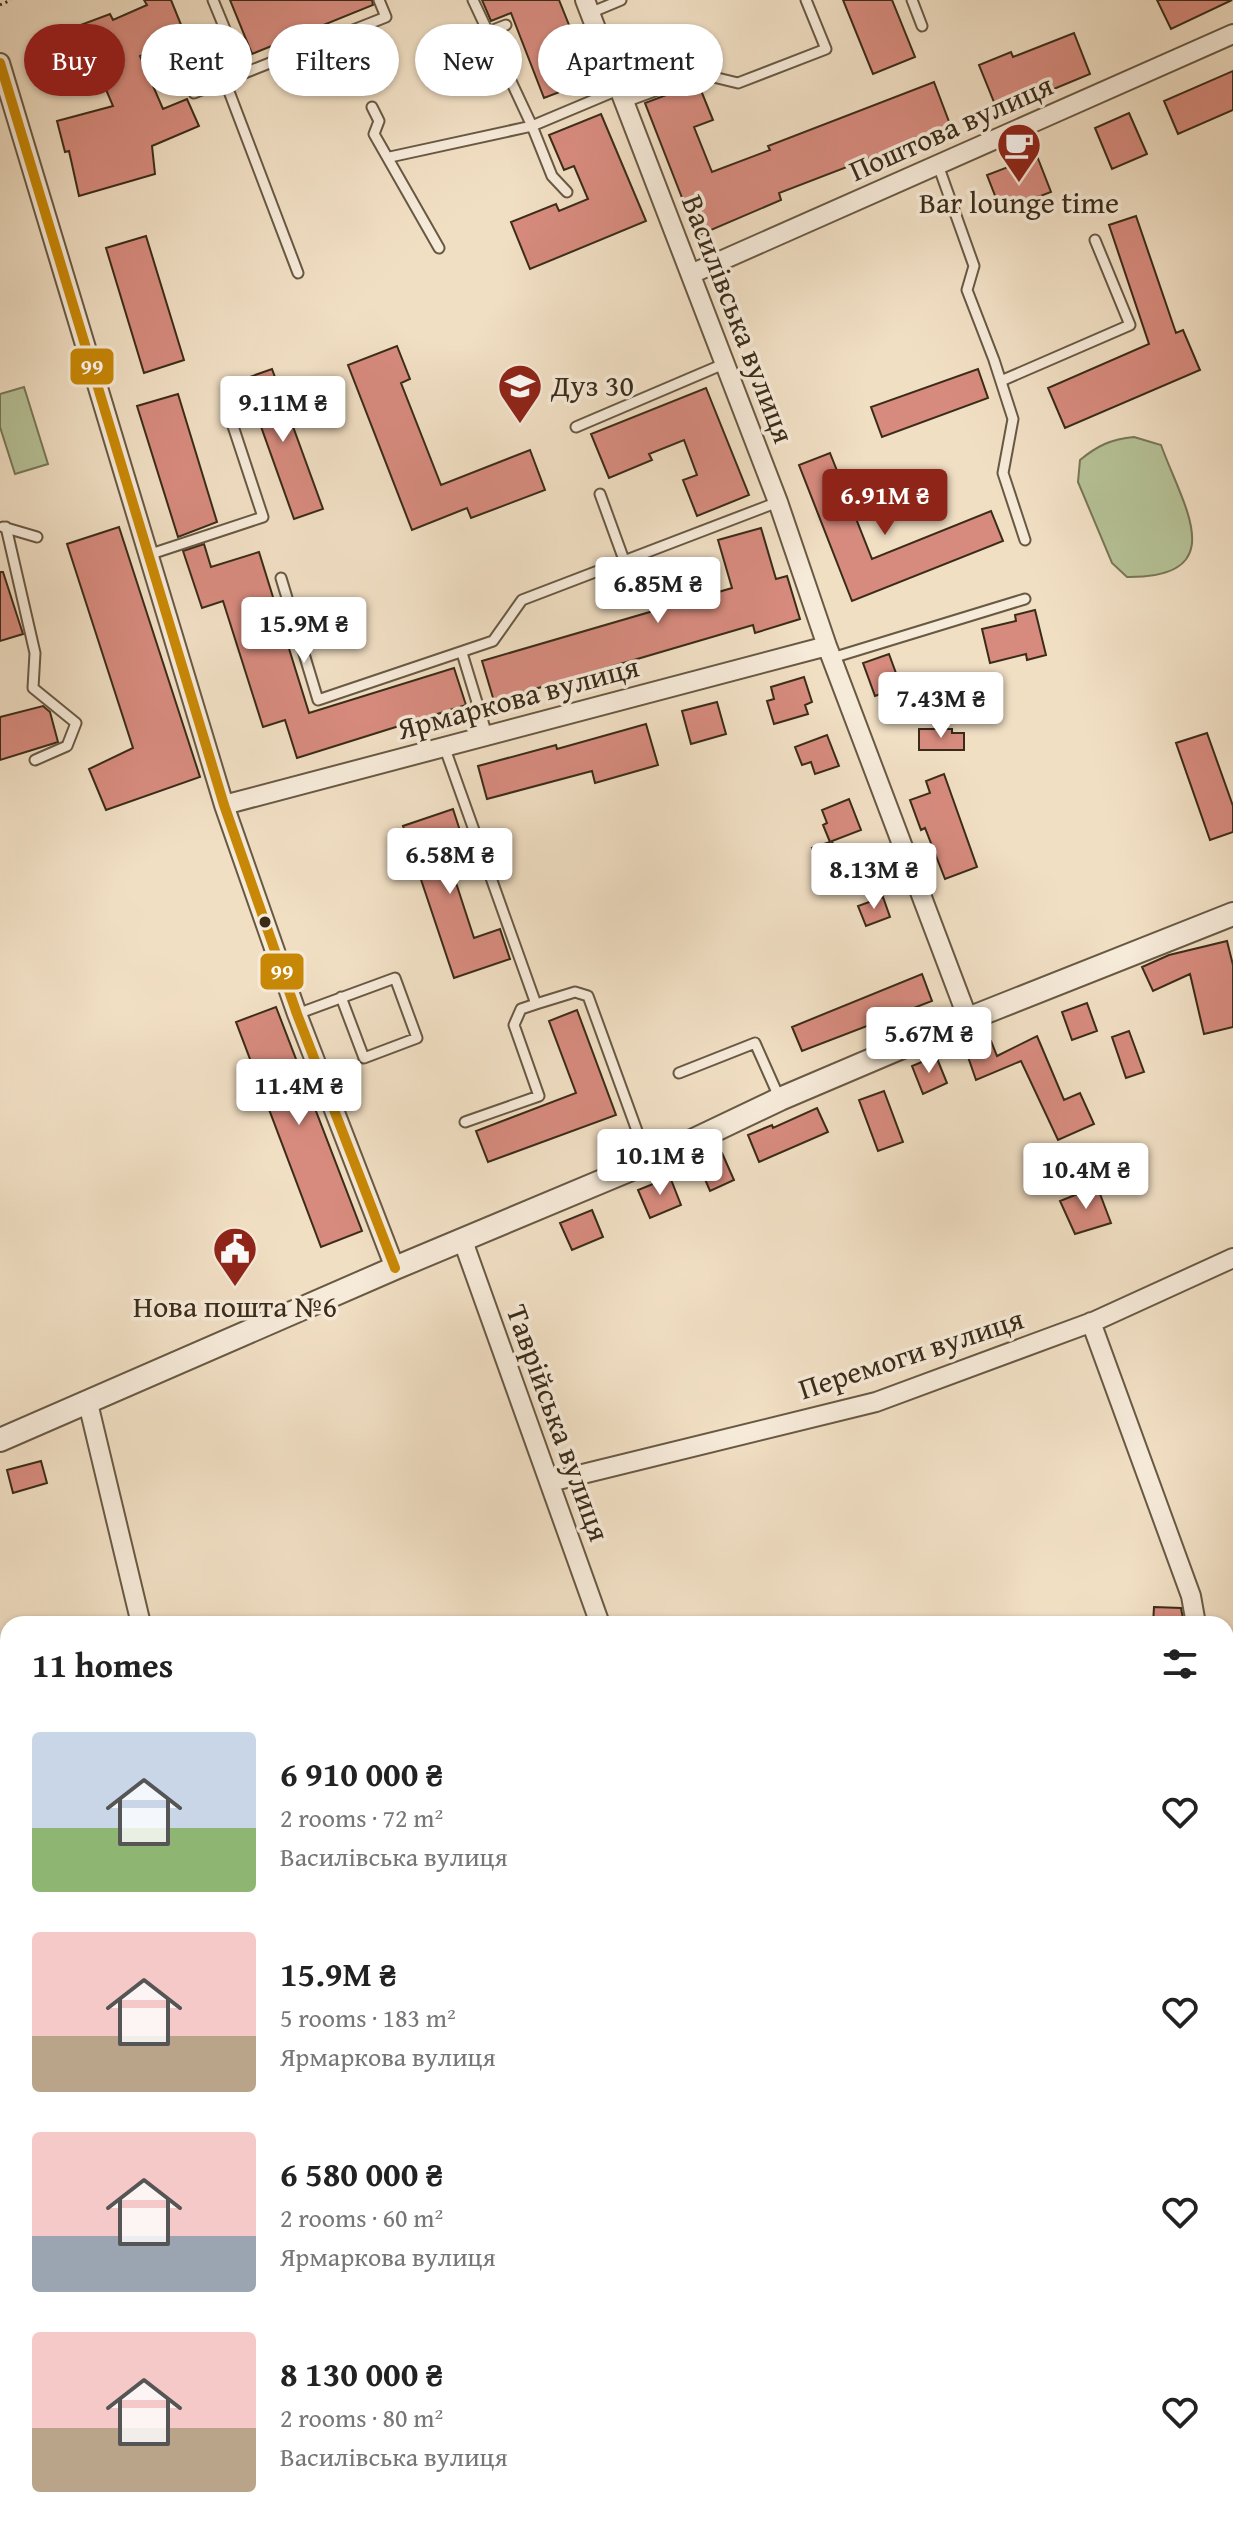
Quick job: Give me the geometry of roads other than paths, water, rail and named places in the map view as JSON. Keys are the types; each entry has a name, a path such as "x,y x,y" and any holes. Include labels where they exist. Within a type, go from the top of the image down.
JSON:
{"street":[{"name":"Поштова вулиця","path":"691,274 1233,34"},
{"path":"0,63 224,805 297,1014 395,1268"},
{"name":"Василівська вулиця","path":"622,96 726,363 830,652 968,1019"},
{"name":"Ярмаркова вулиця","path":"224,805 487,735 830,652"},
{"path":"0,1440 648,1162 780,1099 968,1019 1233,914"},
{"name":"Таврійська вулиця","path":"463,1241 597,1616"},
{"name":"Перемоги вулиця","path":"550,1482 876,1402 1091,1322 1233,1258"},
{"path":"1091,1322 1191,1596 1195,1616"},
{"path":"88,1403 139,1616"}],"lane":[{"path":"213,0 223,24"},
{"path":"252,69 386,17 379,0"},
{"path":"473,0 484,24"},
{"path":"588,6 621,0"},
{"path":"723,79 738,83 826,49 806,0"},
{"path":"912,0 922,26"},
{"path":"231,96 298,273"},
{"path":"518,96 552,176 567,192"},
{"path":"390,157 532,126 622,96"},
{"path":"372,107 379,121 374,134 390,157 439,248"},
{"path":"938,165 974,266 967,290 1013,419 1003,473 1025,540"},
{"path":"1001,381 1130,325 1095,240"},
{"path":"576,427 726,363"},
{"path":"148,555 263,517 229,414"},
{"path":"600,494 624,560"},
{"path":"281,578 318,700 493,641 522,600 778,502"},
{"path":"3,526 37,537"},
{"path":"3,526 35,653 33,688 76,723 67,746 35,760"},
{"path":"830,652 1025,599"},
{"path":"462,653 487,735"},
{"path":"444,746 536,1004"},
{"path":"297,1014 341,997 395,978 417,1038 364,1058 341,997"},
{"path":"465,1122 539,1096 514,1025 521,1009 575,992 588,996 648,1162"},
{"path":"679,1073 755,1043 780,1099"}],"place":[{"name":"Bar lounge time","path":"1019,184"},
{"name":"Дуз 30","path":"520,425"},
{"name":"Нова пошта №6","path":"235,1288"}]}
